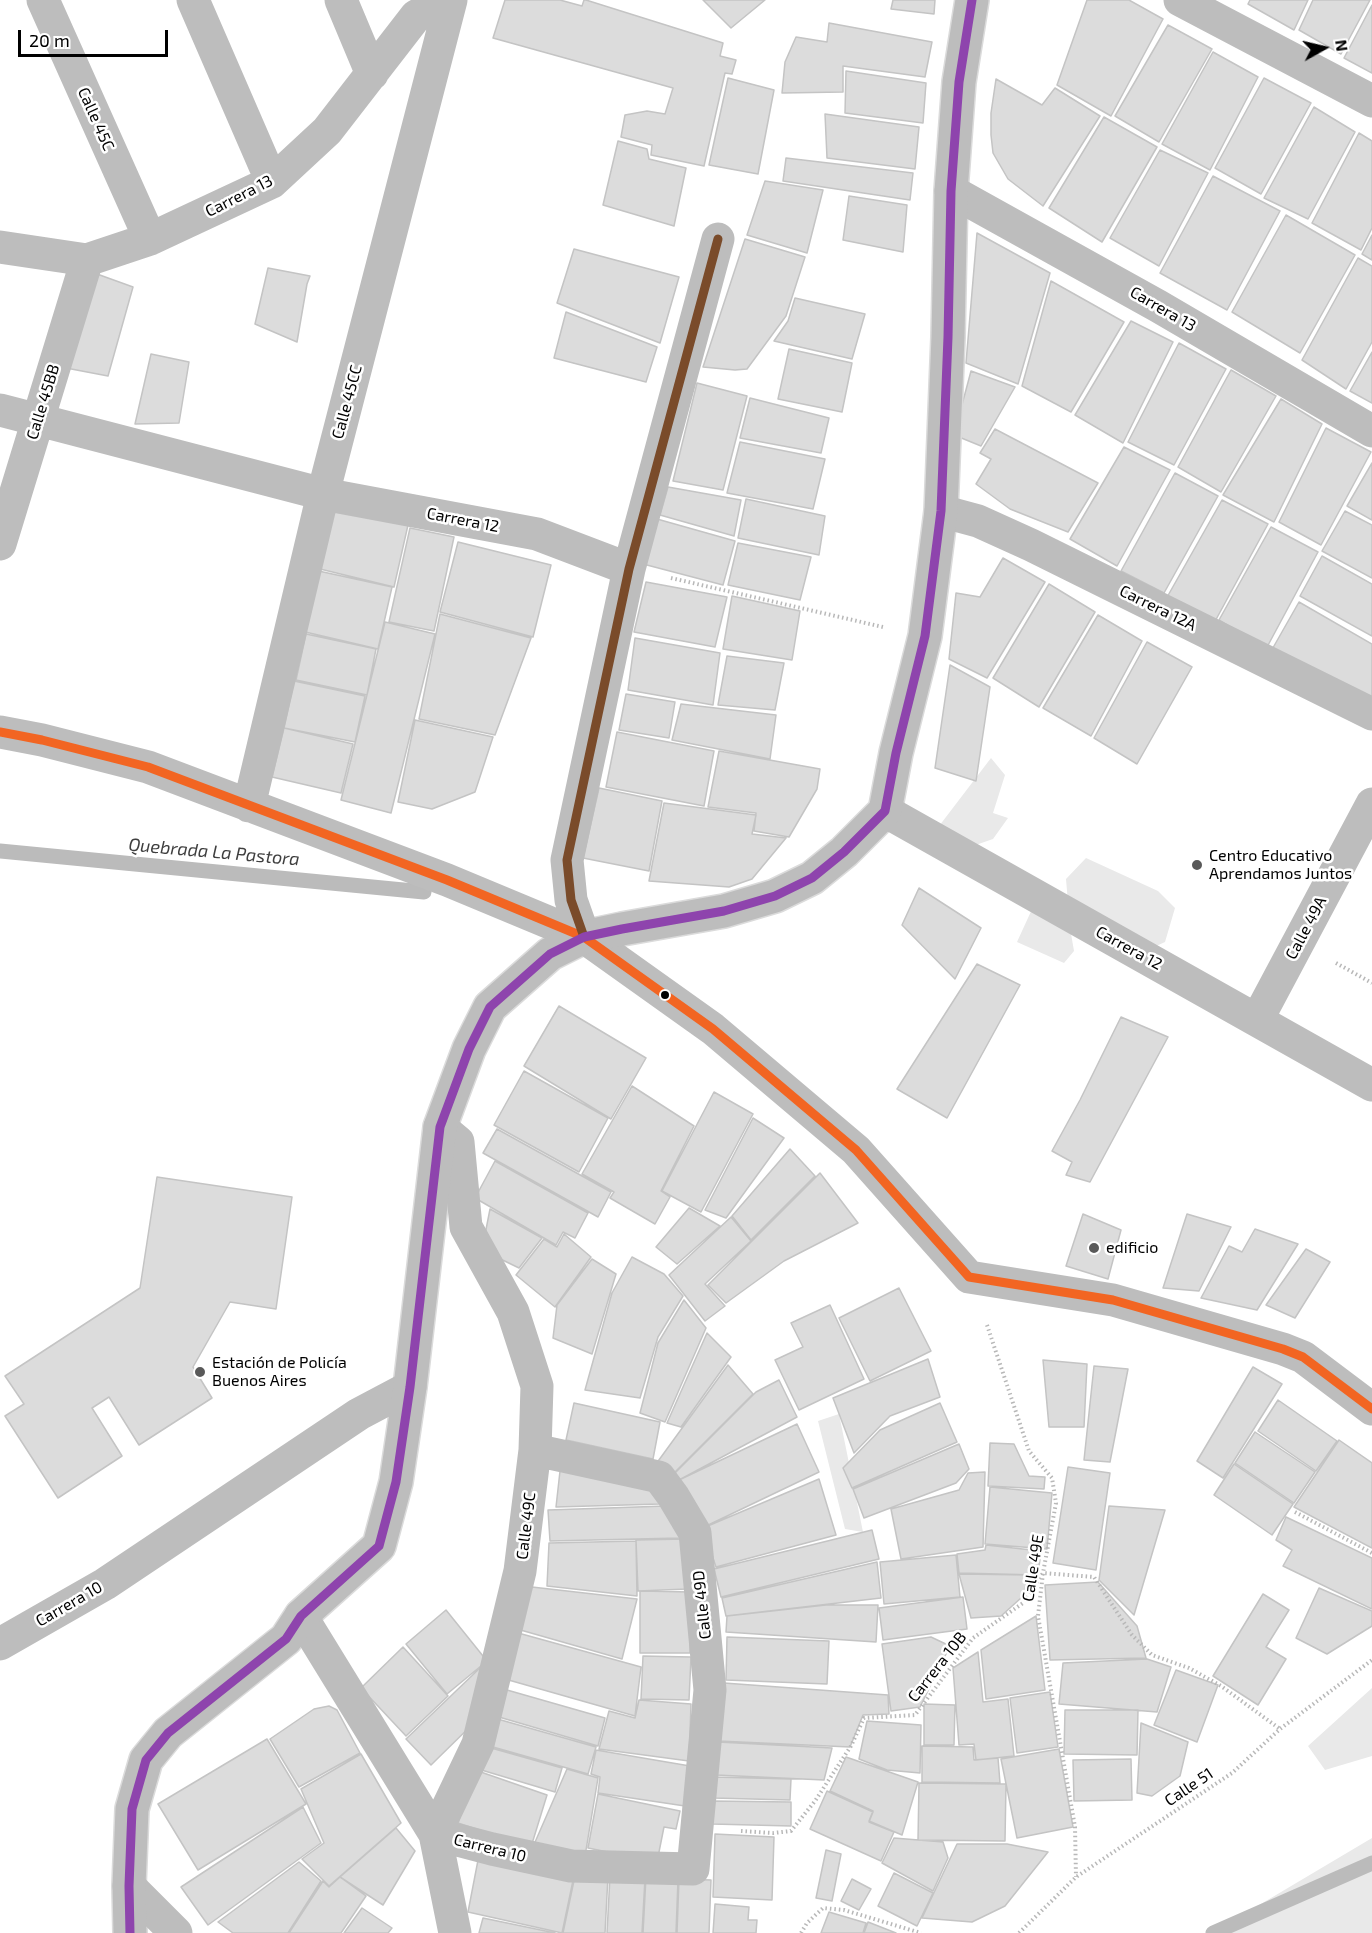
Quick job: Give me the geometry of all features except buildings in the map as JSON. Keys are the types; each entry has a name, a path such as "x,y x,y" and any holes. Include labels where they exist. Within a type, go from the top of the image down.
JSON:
{"street":[{"name":"Calle 45C","path":"43,0 150,239"},
{"path":"193,0 272,182"},
{"path":"341,0 372,74"},
{"name":"Carrera 13","path":"0,247 87,260 150,239 272,182 327,131 416,16 446,0"},
{"name":"Calle 45CC","path":"249,806 323,494 452,0"},
{"path":"130,1933 132,1809 146,1760 168,1733 286,1639 301,1617 378,1546 396,1482 410,1387 440,1127 469,1049 490,1006 550,954 584,937 724,911 775,896 812,878 844,852 885,811 896,753 925,636 941,511 951,191 959,82 972,0"},
{"path":"1180,0 1372,101"},
{"name":"Carrera 13","path":"951,191 1158,306 1372,431"},
{"path":"584,937 571,900 567,860 629,569 718,239"},
{"name":"Calle 45BB","path":"0,544 87,260"},
{"name":"Carrera 12","path":"0,410 323,494 537,534 629,569"},
{"name":"Carrera 12A","path":"941,511 978,521 1031,545 1372,714"},
{"path":"0,732 42,740 148,767 447,880 584,937 713,1029 856,1150 969,1277 1113,1300 1283,1349 1304,1358 1372,1409"},
{"name":"Calle 49A","path":"1257,1020 1372,804"},
{"name":"Carrera 12","path":"885,811 1372,1085"},
{"name":"Calle 49C","path":"435,1834 478,1744 520,1571 535,1450 537,1386 513,1312 466,1227 458,1142 440,1127"},
{"name":"Carrera 10","path":"0,1644 105,1584 359,1414 410,1387"},
{"name":"Calle 49D","path":"535,1450 658,1477 673,1496 695,1533 710,1690 693,1869"},
{"name":"Carrera 10","path":"301,1617 435,1834 492,1850 571,1866 693,1869"},
{"path":"435,1834 454,1933"},
{"path":"129,1886 176,1933"}],"path":[{"path":"629,569 925,636"},
{"name":"Calle 49E","path":"969,1277 983,1311 1029,1451 1052,1478 1056,1503 1043,1573 1038,1616 1076,1827 1076,1877"},
{"path":"1295,1512 1372,1553"},
{"path":"1043,1573 1094,1577 1132,1635 1152,1654 1189,1668 1213,1681 1280,1730"},
{"name":"Carrera 10B","path":"696,1829 773,1833 791,1831 815,1801 851,1746 864,1718 915,1716 973,1638 1023,1603 1043,1573"},
{"name":"Calle 51","path":"1019,1933 1076,1877 1232,1773 1280,1730 1372,1659"},
{"path":"801,1933 807,1923 823,1908 844,1910 921,1933"}],"shaded area":[{"path":"991,758 1005,775 993,813 1008,818 993,839 964,849 933,834"},
{"path":"1086,858 1158,891 1175,908 1165,942 1141,953 1069,914 1066,879"},
{"path":"1033,907 1070,928 1074,951 1064,963 1017,942"},
{"path":"839,1414 863,1532 845,1529 818,1421"},
{"path":"1372,1688 1372,1756 1325,1770 1308,1746"},
{"path":"1372,1838 1372,1933 1212,1933"}],"waterway":[{"name":"Quebrada La Pastora","path":"0,851 424,892"},
{"path":"1213,1933 1372,1863"}],"transit line":[{"path":"130,1933 132,1809 146,1760 168,1733 286,1639 301,1616 379,1546 396,1482 410,1387 440,1127 469,1049 490,1007 550,954 584,937 724,911 775,896 812,878 844,852 885,811 896,753 925,636 941,511 951,191 959,82 972,0"},
{"path":"584,937 571,900 567,860 629,569 718,239"},
{"path":"0,732 42,740 148,767 447,880 584,937 713,1029 856,1150 969,1277 1113,1300 1283,1349 1303,1357 1372,1409"}],"place":[{"name":"Centro Educativo Aprendamos Juntos","path":"1197,865"},
{"name":"edificio","path":"1094,1248"},
{"name":"Estación de Policía Buenos Aires","path":"200,1372"}]}
